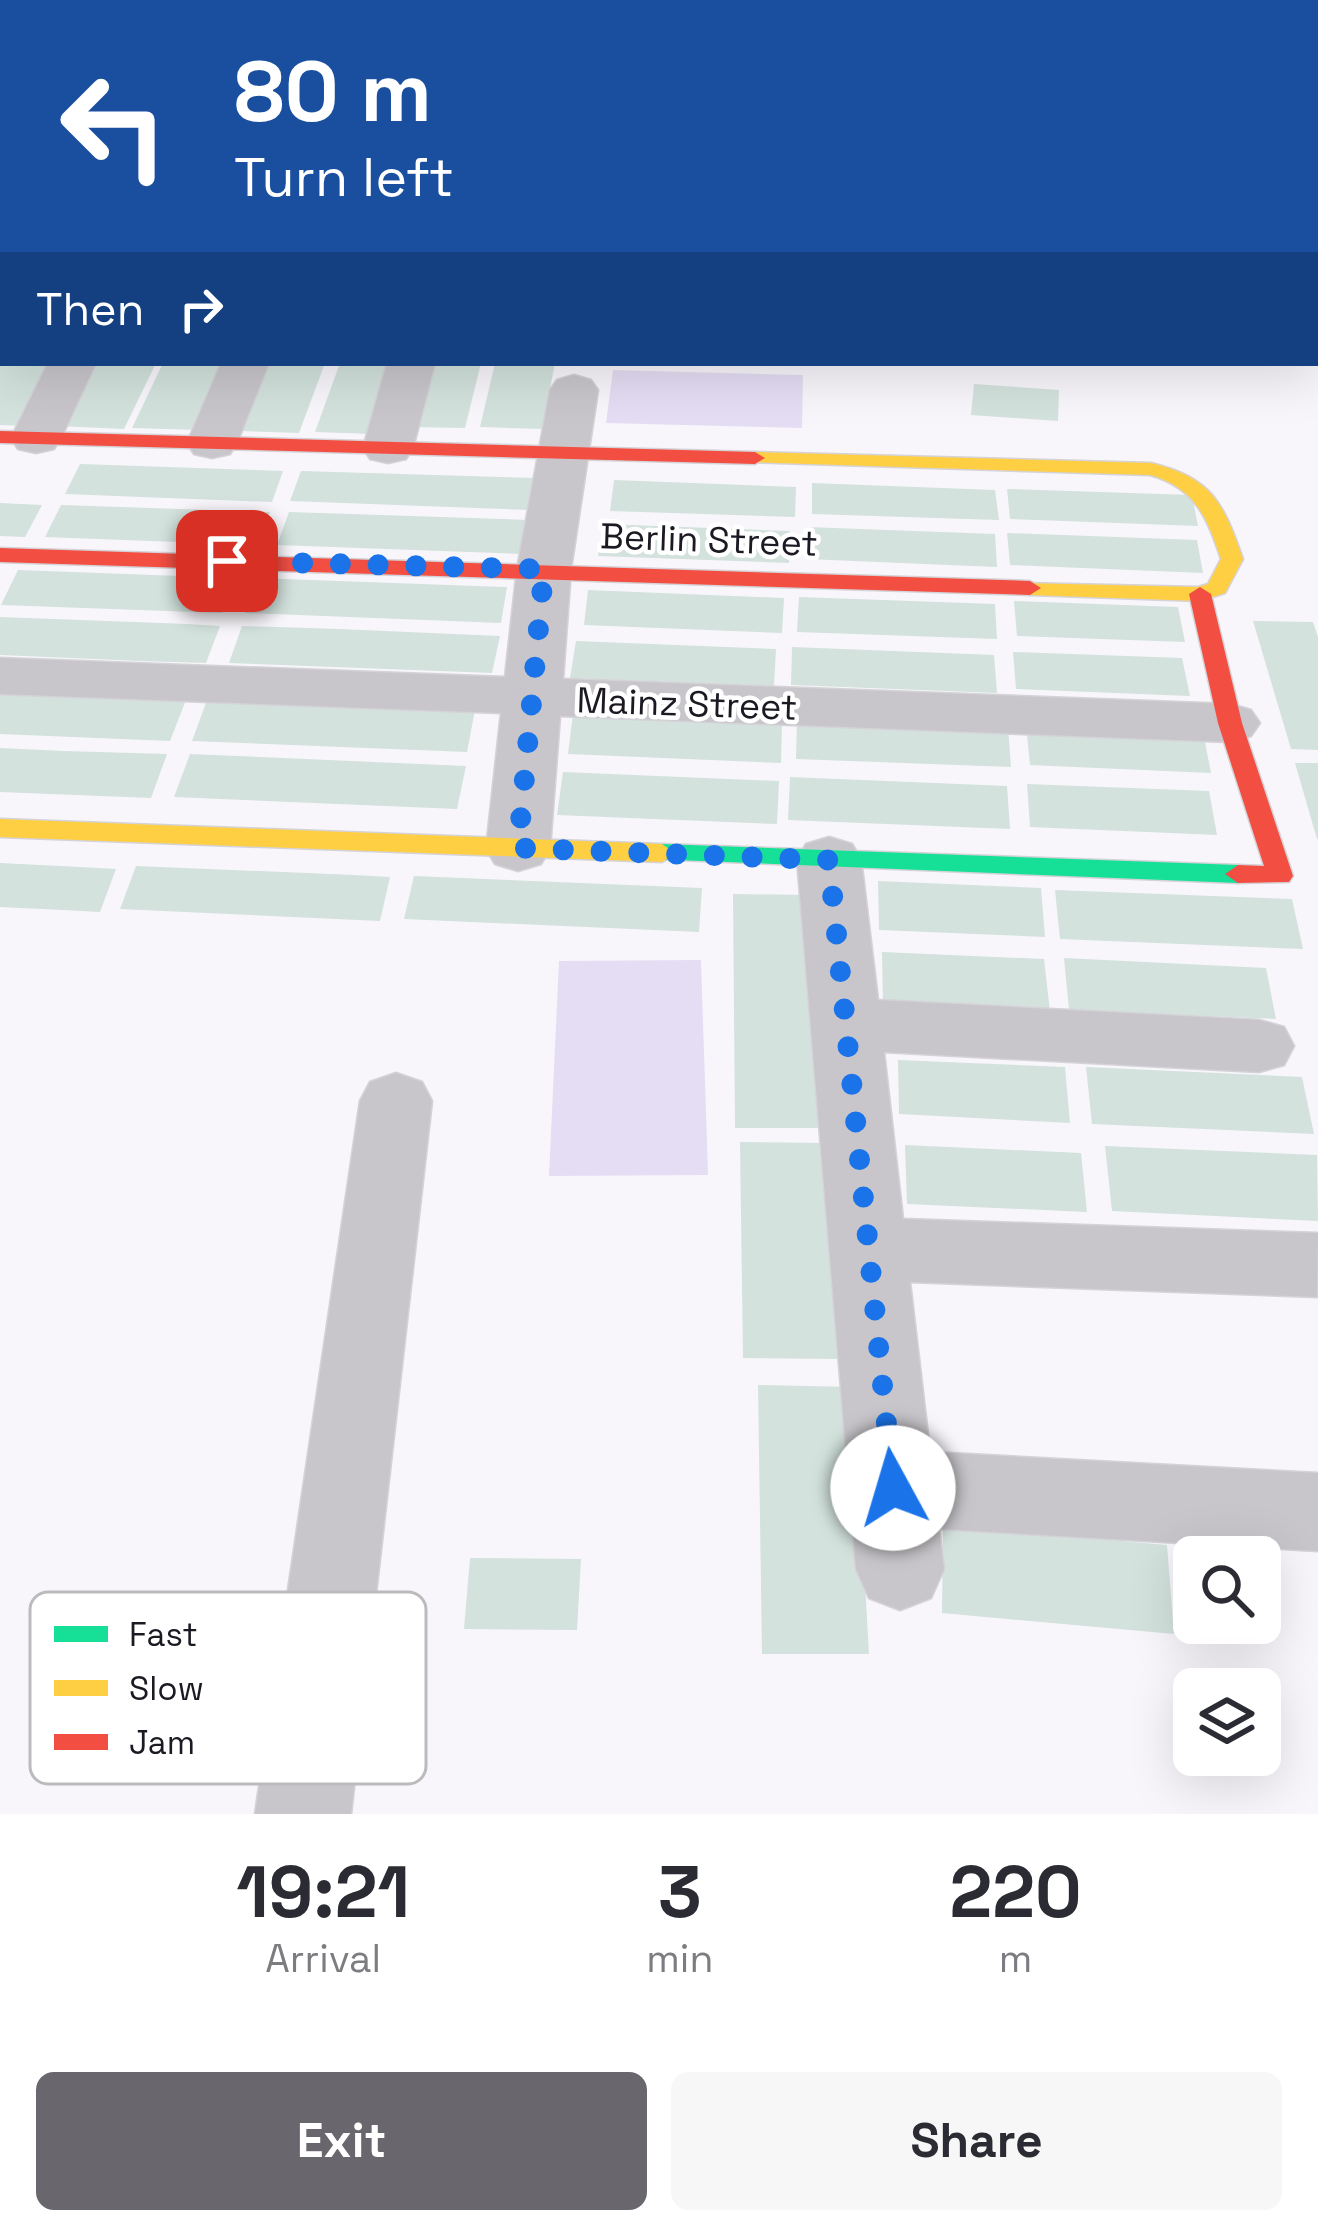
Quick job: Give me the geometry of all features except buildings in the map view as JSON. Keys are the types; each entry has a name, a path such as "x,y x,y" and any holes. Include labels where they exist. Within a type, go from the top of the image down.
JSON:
{"street":[{"path":"18,438 70,366"},
{"path":"212,443 244,366"},
{"path":"388,448 410,366"},
{"path":"518,848 544,569 574,390"},
{"path":"0,828 1280,876 1230,724 1200,594 1217,588 1232,560 1202,487 1171,472 18,438"},
{"name":"Berlin Street","path":"0,555 544,569 1200,594"},
{"name":"Mainz Street","path":"0,676 1230,724"},
{"path":"829,860 896,1528 1318,1511"},
{"path":"844,1024 1259,1046"},
{"path":"332,1592 396,1101"},
{"path":"869,1249 1317,1265"},
{"path":"303,1814 307,1784"}],"shaded area":[{"path":"613,370 803,375 802,428 606,423"},
{"path":"701,960 708,1175 549,1176 559,961"}],"traffic: fast":[{"path":"662,853 1238,874"}],"traffic: slow":[{"path":"755,458 1151,469 1197,489 1214,511 1232,559 1217,588 1200,594 1030,588"},
{"path":"0,828 662,853"}],"traffic: jam":[{"path":"0,437 755,458"},
{"path":"0,555 1030,588"},
{"path":"1200,594 1230,723 1280,876 1238,874"}],"route":[{"path":"227,561 544,569 518,848 829,860 893,1488"}]}
